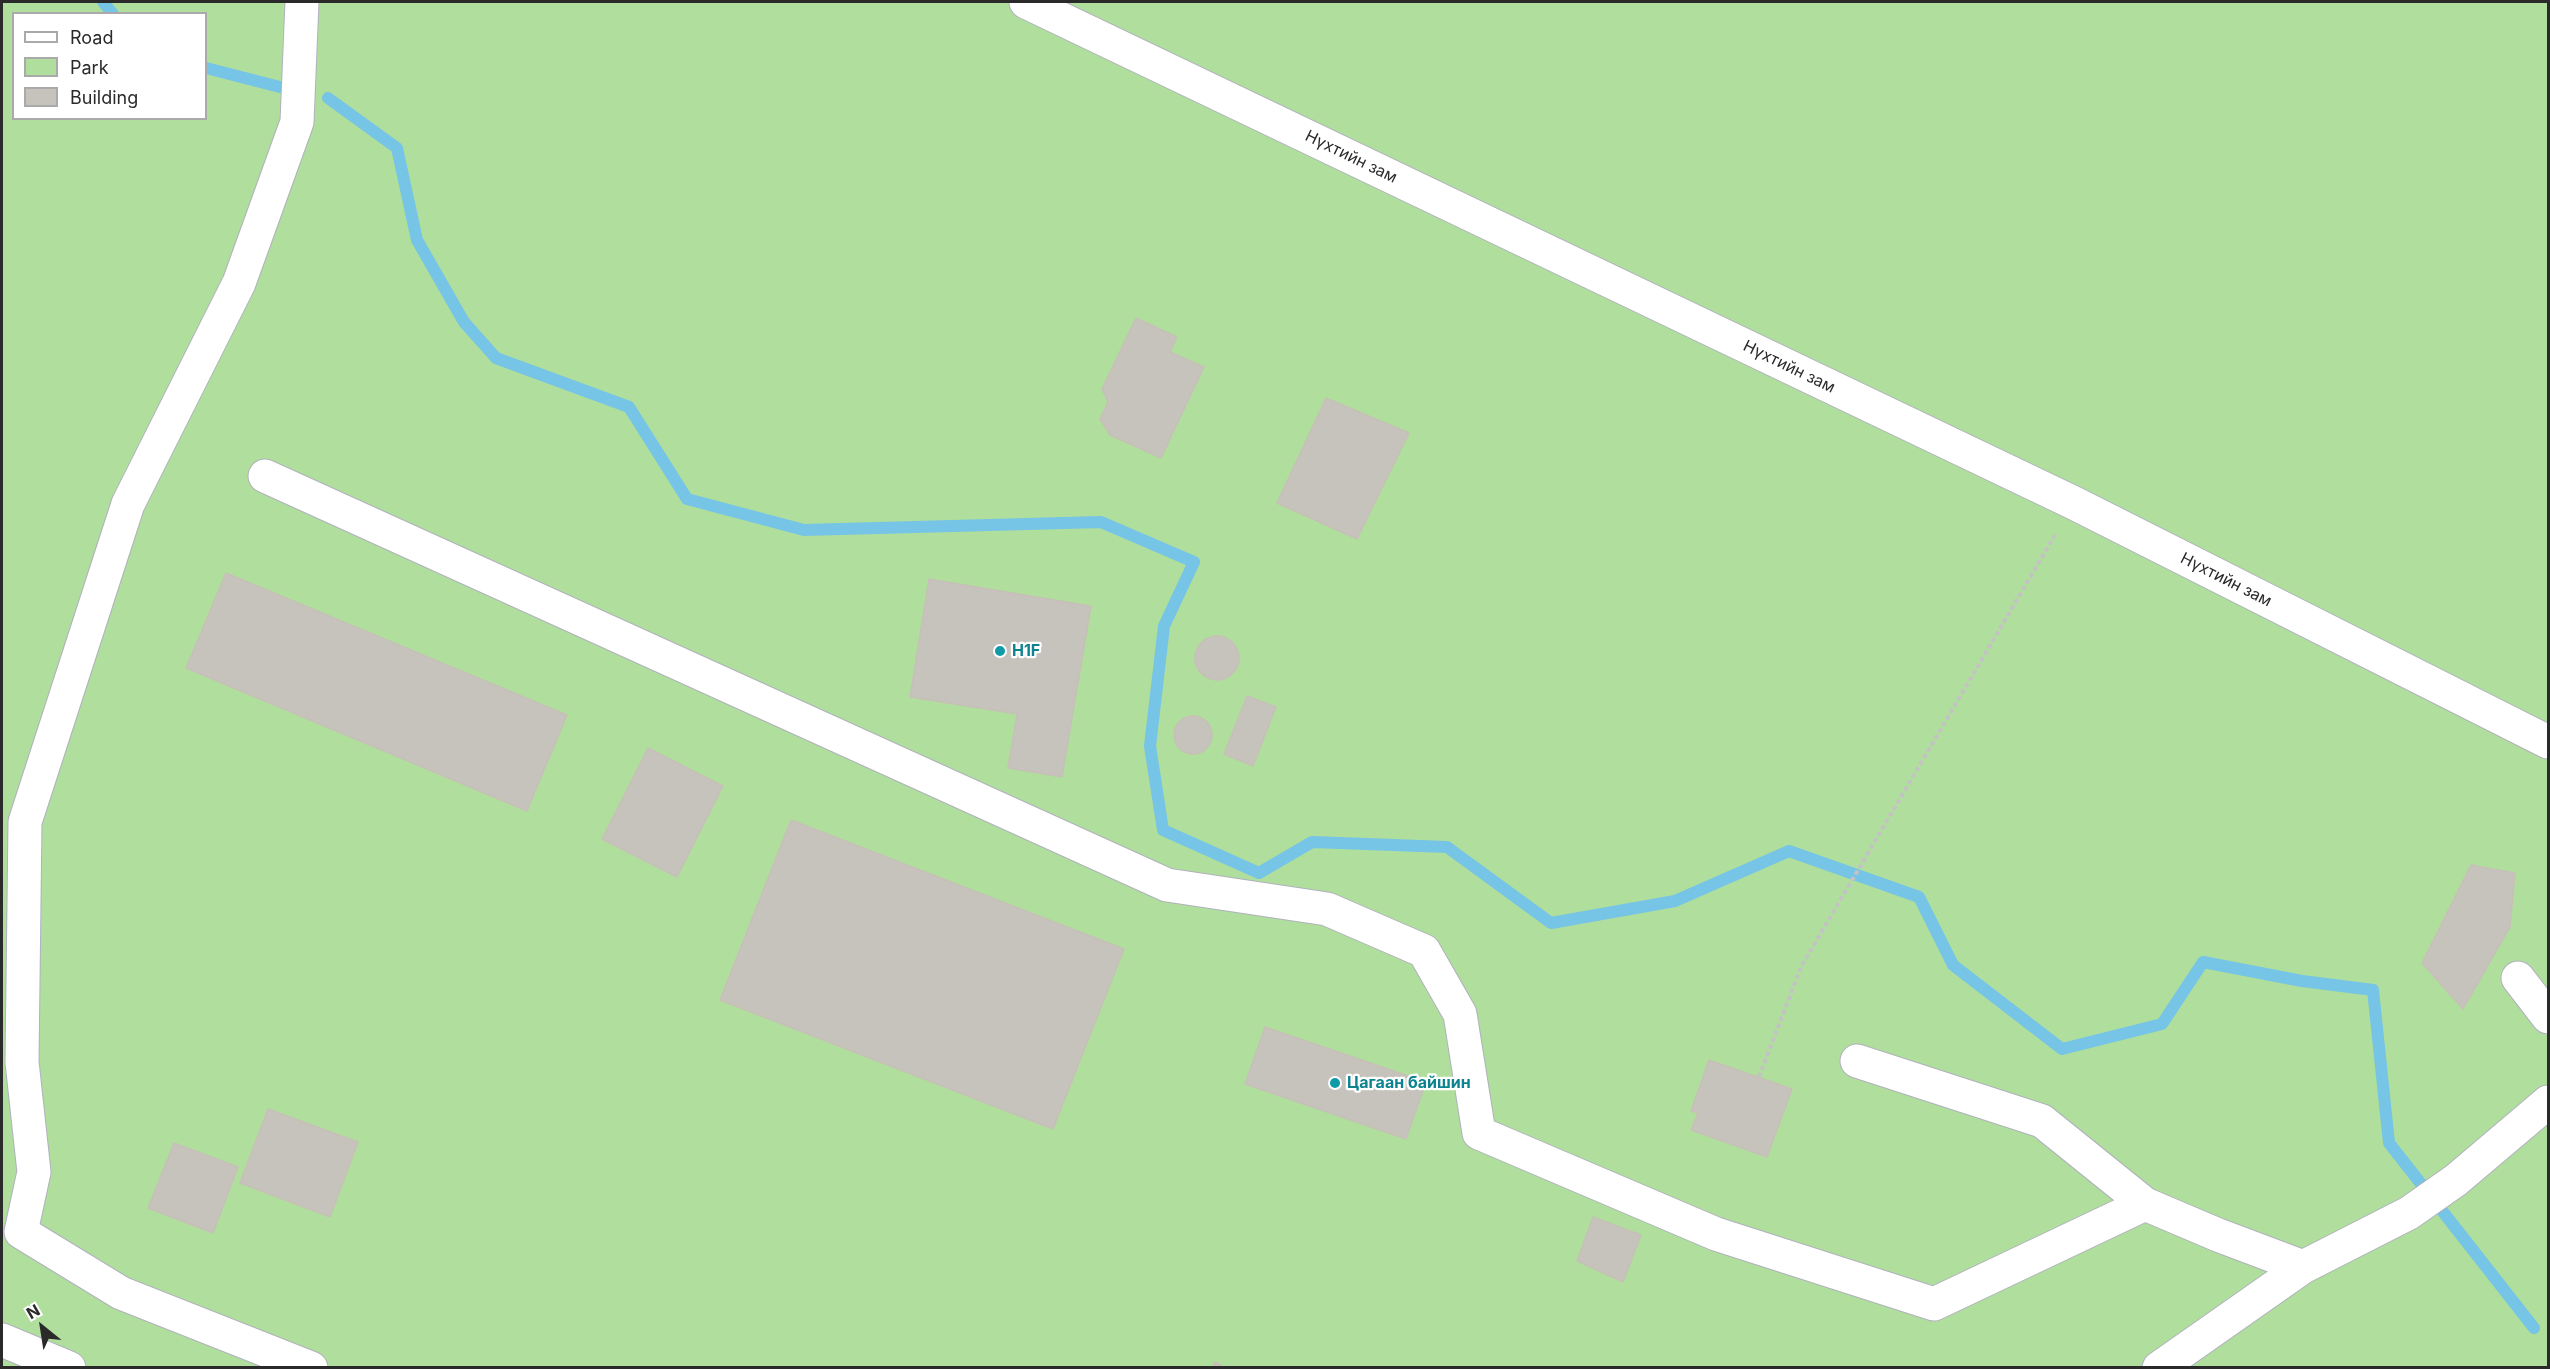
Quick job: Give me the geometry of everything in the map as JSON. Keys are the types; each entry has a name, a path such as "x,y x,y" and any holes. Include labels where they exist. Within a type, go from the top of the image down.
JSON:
{"street":[{"path":"302,2 297,122 239,283 128,504 25,822 22,1062 34,1172 11,1229 121,1293 311,1368"},
{"name":"Нүхтийн зам","path":"1026,2 2074,503 2548,742"},
{"path":"265,476 1167,885 1328,909 1424,951 1460,1014 1479,1133 1727,1237 1934,1304 2145,1204"},
{"path":"2518,978 2548,1017"},
{"path":"1857,1061 2042,1121 2145,1204 2303,1267"},
{"path":"2159,1368 2303,1267 2409,1213 2456,1180 2548,1102"},
{"path":"2,1340 69,1368"}],"path":[{"path":"1759,1077 1801,967 2074,503"}],"green space":[{"path":"2,2 2548,2 2548,1367 2,1367"}],"building":[{"path":"1136,318 1177,337 1170,352 1204,367 1161,458 1110,435 1100,419 1108,402 1102,389"},
{"path":"1326,398 1409,433 1357,539 1277,503"},
{"path":"226,573 567,715 527,811 186,668"},
{"name":"H1F","path":"929,579 1091,606 1062,777 1008,768 1017,714 910,697"},
{"path":"1217,636 1233,642 1239,658 1233,674 1217,680 1201,674 1195,658 1201,642"},
{"path":"1247,696 1276,707 1253,766 1224,754"},
{"path":"1193,716 1206,722 1212,735 1206,748 1193,754 1180,748 1174,735 1180,722"},
{"path":"648,748 723,786 677,877 602,839"},
{"path":"791,820 1124,949 1053,1129 720,1000"},
{"path":"2471,865 2515,873 2510,927 2463,1009 2422,963"},
{"name":"Цагаан байшин","path":"1265,1027 1426,1082 1406,1139 1245,1084"},
{"path":"1709,1060 1792,1089 1767,1157 1691,1130 1698,1113 1691,1111"},
{"path":"268,1109 358,1142 330,1217 240,1183"},
{"path":"174,1143 238,1167 213,1233 148,1208"},
{"path":"1593,1217 1641,1235 1623,1282 1577,1261"},
{"path":"1215,1362 1226,1368 1212,1368"}],"waterway":[{"path":"103,2 111,12"},
{"path":"207,68 280,87"},
{"path":"328,98 397,148 417,240 464,322 496,358 629,407 687,499 804,530 1101,522 1194,562 1164,626 1150,746 1163,830 1259,873 1312,842 1447,847 1551,923 1675,901 1789,851 1919,897 1953,965 2062,1049 2162,1024 2203,962 2302,981 2373,990 2389,1143 2534,1328"}],"place":[{"name":"H1F","path":"1000,651"},
{"name":"Цагаан байшин","path":"1335,1083"}]}
